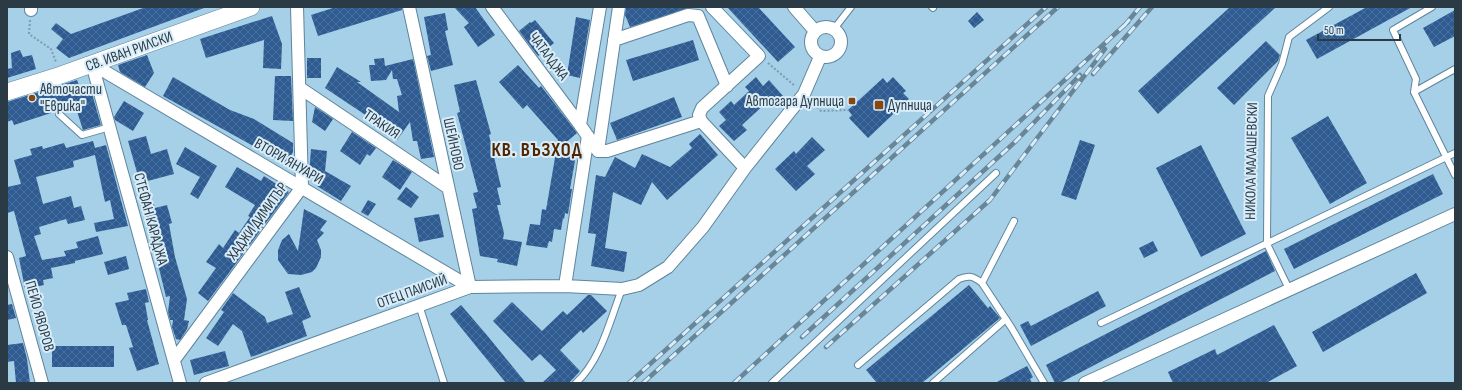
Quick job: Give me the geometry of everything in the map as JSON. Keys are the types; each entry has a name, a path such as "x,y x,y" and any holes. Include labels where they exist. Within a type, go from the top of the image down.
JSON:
{"street":[{"name":"СВ. ИВАН РИЛСКИ","path":"7,92 92,64 251,7"},
{"name":"ХАДЖИ ДИМИТЪР","path":"174,360 302,187 297,7"},
{"name":"ШЕЙНОВО","path":"409,7 470,287"},
{"name":"ЧАТАЛДЖА","path":"492,7 598,151"},
{"path":"619,7 598,151 607,151 701,121"},
{"path":"712,7 760,56 702,108 699,115 701,121 745,168"},
{"path":"794,7 815,31"},
{"path":"580,125 603,8"},
{"path":"614,40 688,15 698,16 727,86"},
{"path":"824,26 834,29 841,37 841,47 835,55 826,58 820,56 813,50 811,45 812,35 815,31 824,26"},
{"name":"ОТЕЦ ПАИСИЙ","path":"206,383 470,287 565,286 622,289 639,285 668,267 703,227 745,168 804,94 820,56"},
{"name":"СТЕФАН КАРАДЖА","path":"92,64 180,383"},
{"name":"ВТОРИ ЯНУАРИ","path":"92,64 470,287"},
{"name":"ТРАКИЯ","path":"300,88 447,187"},
{"path":"565,286 588,136"},
{"path":"1085,383 1290,291 1455,214"},
{"name":"ПЕЙО ЯВОРОВ","path":"7,257 42,383"}],"lane":[{"path":"834,29 851,7"},
{"name":"НИКОЛА МАЛАШЕВСКИ","path":"1290,291 1267,244 1268,96 1282,64 1289,37 1329,7"},
{"path":"1432,7 1393,30 1416,79 1414,92 1455,175"},
{"path":"1414,92 1455,69"},
{"path":"59,114 82,135 110,127"},
{"path":"1101,323 1455,153"},
{"path":"772,383 996,173"},
{"path":"982,283 1014,221"},
{"path":"858,365 959,279 968,276 975,278 982,283 1006,319 1044,383"},
{"path":"576,383 584,375 603,341 622,289"},
{"path":"419,305 444,383"},
{"path":"933,383 1006,319"}],"path":[{"path":"30,12 29,34 51,49"}],"building":[{"path":"146,7 204,8 69,58 56,48 63,39 51,29 56,23 71,34"},
{"path":"336,7 402,7 402,10 318,36 311,15"},
{"path":"454,7 475,7 495,35 478,47 464,27 469,23"},
{"path":"727,7 758,7 795,47 778,62"},
{"path":"1230,7 1276,7 1158,114 1138,91"},
{"path":"1367,7 1412,7 1317,59 1306,40"},
{"path":"626,8 689,8 630,27 625,15"},
{"path":"1455,10 1455,36 1434,47 1423,28"},
{"path":"977,12 984,20 974,28 968,21"},
{"path":"445,13 448,30 445,31 453,65 431,71 427,56 431,55 424,17"},
{"path":"272,16 282,44 281,69 263,68 264,40 206,58 200,39"},
{"path":"576,17 590,20 580,78 567,75"},
{"path":"535,20 554,43 538,56 519,31"},
{"path":"693,40 699,60 633,81 626,60"},
{"path":"1266,41 1280,55 1278,61 1234,105 1217,88"},
{"path":"20,50 23,57 32,55 36,69 7,78 7,69 12,68 11,53"},
{"path":"147,55 154,73 145,87 120,72 118,65"},
{"path":"307,58 321,58 321,78 307,78"},
{"path":"384,58 385,66 413,59 434,157 421,159 417,141 413,141 410,122 397,140 370,118 325,88 337,67 361,82 357,82 399,112 397,96 402,95 397,79 393,79 392,70 386,80 371,81 369,65 375,65 374,59"},
{"path":"518,65 539,88 541,86 577,133 556,151 558,140 527,105 523,109 499,82"},
{"path":"275,76 291,76 293,121 273,120"},
{"path":"173,77 230,110 254,119 293,143 293,152 286,164 163,96"},
{"path":"756,77 763,86 769,80 783,96 771,107 767,102 742,125 747,130 734,141 719,126 726,120 719,112 731,101 734,105 749,91 745,87"},
{"name":"Дупница","path":"893,77 906,91 903,93 909,99 868,138 849,118 852,115 848,110 883,78 887,83"},
{"path":"77,80 82,93 91,90 101,125 83,130 74,102 50,110 51,113 14,125 12,120 7,122 7,102"},
{"path":"476,80 491,134 489,135 501,187 497,188 501,205 497,205 504,233 503,239 522,242 517,266 497,262 498,259 480,256 472,209 477,208 473,193 478,192 457,113 460,112 454,85"},
{"path":"674,97 682,117 617,140 610,123"},
{"path":"124,101 144,113 133,131 115,120 114,117"},
{"path":"315,107 333,119 325,131 312,122"},
{"path":"1328,116 1367,183 1330,204 1291,138"},
{"path":"352,132 376,148 370,156 367,154 360,165 340,151"},
{"path":"700,134 718,155 667,200 652,182 641,205 613,192 605,248 627,252 624,272 591,266 596,234 588,233 596,175 605,177 615,157 635,168 642,154 670,167 692,148 689,144"},
{"path":"146,136 151,154 167,149 174,174 140,183 128,141"},
{"path":"812,137 825,150 807,166 815,174 796,191 775,169 794,151 796,154"},
{"path":"1080,140 1095,145 1076,200 1061,195"},
{"path":"93,141 95,148 106,145 128,226 96,232 94,223 114,219 110,200 105,202 95,155 73,161 74,167 36,177 43,204 71,196 74,208 81,206 85,220 68,224 66,219 39,227 41,234 34,236 42,260 66,256 64,251 78,248 76,242 98,236 103,254 75,261 75,263 51,268 53,278 43,280 44,285 25,289 19,258 26,256 14,211 7,213 7,187 21,184 14,160 32,155 30,149 42,146 43,149 64,143 66,148"},
{"path":"1201,145 1246,234 1201,257 1156,168"},
{"path":"185,147 217,166 198,199 190,194 200,177 176,164"},
{"path":"311,149 327,151 325,171 351,186 341,201 317,186 320,181 309,174"},
{"path":"556,152 576,155 570,189 572,189 568,214 565,213 561,230 554,229 552,242 549,241 547,248 526,245 530,224 540,225 542,209 546,210"},
{"path":"393,160 412,172 400,190 382,177"},
{"path":"237,167 261,181 264,176 289,192 208,301 198,293 216,268 206,262 219,244 223,248 235,230 239,233 250,217 248,216 255,205 225,187"},
{"path":"1433,174 1443,194 1294,269 1284,249"},
{"path":"406,187 419,197 411,208 397,199"},
{"path":"368,200 376,204 368,216 361,212"},
{"path":"154,204 155,208 167,205 172,223 169,224 175,257 187,299 184,320 189,321 187,329 180,340 176,339 172,327 173,320 170,320 168,312 170,296 166,297 144,207"},
{"path":"304,209 327,221 320,230 324,233 317,240 321,250 321,257 316,268 312,272 301,275 288,274 278,260 278,250 282,240 289,234 298,251"},
{"path":"439,214 444,237 419,242 414,218"},
{"path":"1153,241 1158,251 1144,258 1139,248"},
{"path":"1266,251 1275,271 1060,383 1055,383 1046,365"},
{"path":"126,256 129,269 108,275 104,262"},
{"path":"1416,273 1427,293 1323,352 1312,332"},
{"path":"969,285 988,308 990,306 1000,318 922,383 877,383 866,370"},
{"path":"299,287 311,317 302,321 307,336 251,357 242,331 233,324 218,346 206,338 224,312 221,310 233,293 265,317 267,323 293,314 285,292"},
{"path":"146,289 149,302 145,303 147,320 159,364 137,371 129,348 133,347 126,325 122,325 115,303 129,300 127,293"},
{"path":"1098,291 1106,306 1031,346 1020,325 1028,321 1031,326"},
{"path":"588,295 591,295 607,311 583,333 581,330 560,350 580,371 569,383 542,383 556,370 540,354 532,361 493,321 512,302 542,331 563,311 567,315"},
{"path":"12,304 16,318 7,320 7,305"},
{"path":"461,305 526,383 506,383 450,314"},
{"path":"1274,325 1297,366 1266,383 1173,383 1168,372 1215,349 1217,355"},
{"path":"23,343 30,383 16,383 14,361 7,362 7,345"},
{"path":"52,346 114,346 114,367 52,367"},
{"path":"225,351 229,366 194,375 190,360"},
{"path":"1027,366 1033,377 1030,379 1032,383 995,383"}],"railway":[{"path":"629,383 1046,7"},
{"path":"643,383 1058,7"},
{"path":"1124,26 1140,7"},
{"path":"1093,74 1152,7"},
{"path":"734,383 1128,22"},
{"path":"826,347 990,200 1105,49"},
{"path":"802,337 1016,141 1080,75"}],"place":[{"name":"Авточасти \"Еврика\"","path":"32,98"},
{"name":"Автогара Дупница","path":"852,101"},
{"name":"Дупница","path":"879,105"}],"district":[{"name":"КВ. ВЪЗХОД","path":"537,149"}]}
